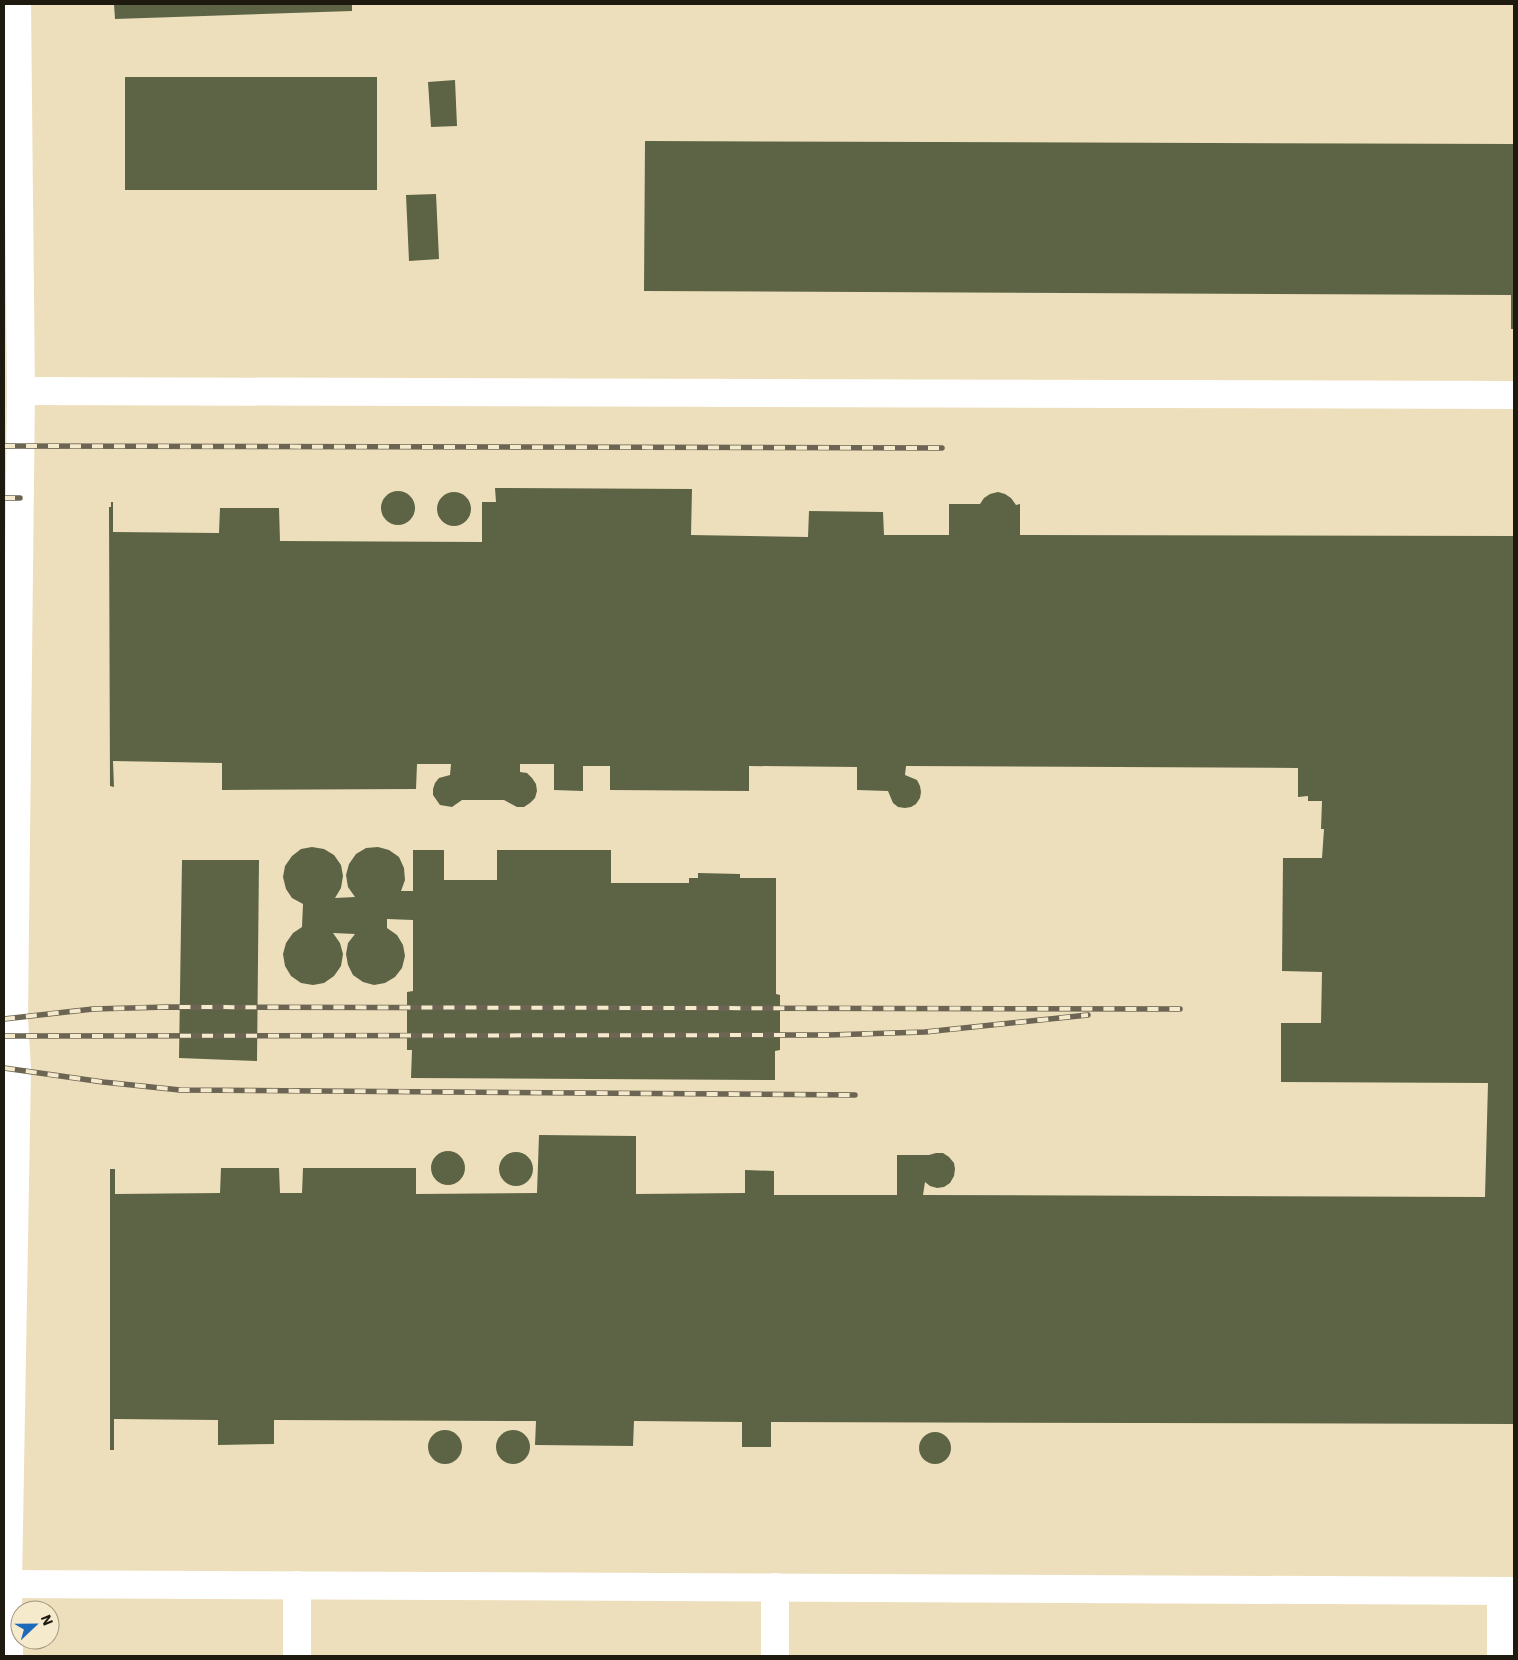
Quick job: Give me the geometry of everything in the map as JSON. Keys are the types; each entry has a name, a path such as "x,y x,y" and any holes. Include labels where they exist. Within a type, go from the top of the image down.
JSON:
{"lane":[{"path":"9,1656 6,1584 17,1069 14,1018 21,391 16,4"},
{"path":"21,391 1514,395"},
{"path":"6,1584 1507,1591 1501,1656"},
{"path":"297,1585 297,1656"},
{"path":"775,1587 775,1656"}],"shaded area":[{"path":"4,4 1514,4 1514,1656 4,1656"}],"building":[{"path":"114,4 352,4 352,11 115,19"},
{"path":"125,77 377,77 377,190 125,190"},
{"path":"455,80 457,126 431,127 428,82"},
{"path":"645,141 1514,144 1514,329 1511,329 1511,295 644,291"},
{"path":"436,194 439,259 409,261 406,195"},
{"path":"495,488 692,489 691,535 808,537 809,511 883,512 884,535 949,535 949,504 980,504 990,494 998,492 1011,498 1016,505 1020,504 1020,535 1514,536 1514,1424 771,1422 771,1447 742,1447 742,1422 634,1421 633,1446 535,1445 536,1421 274,1420 274,1444 218,1445 218,1420 114,1419 114,1450 110,1450 110,1169 115,1169 115,1194 220,1193 221,1168 279,1168 280,1193 302,1193 303,1168 416,1168 416,1194 537,1193 539,1135 636,1136 636,1194 745,1193 745,1170 774,1171 774,1195 897,1195 897,1155 943,1153 954,1163 954,1176 950,1183 944,1187 937,1188 925,1182 923,1195 1485,1197 1488,1083 1281,1082 1281,1023 1321,1023 1322,972 1282,971 1283,858 1322,858 1324,829 1321,829 1322,801 1308,801 1308,796 1298,797 1298,768 906,766 905,775 917,780 921,792 916,804 905,808 898,807 893,803 888,791 857,790 857,767 749,766 749,791 610,790 610,766 583,766 583,791 554,790 554,764 520,764 520,772 527,773 532,778 536,784 537,791 535,798 524,807 517,807 504,800 462,800 452,807 440,805 433,795 433,789 439,778 450,775 451,764 417,764 416,789 222,790 222,763 113,761 114,787 110,786 109,507 111,507 111,502 113,502 113,532 219,533 220,508 279,508 280,541 482,542 482,502 496,502"},
{"path":"398,491 405,492 410,496 414,501 414,515 410,520 405,524 398,525 391,524 386,520 382,515 381,508 382,501 386,496 391,492"},
{"path":"454,492 461,493 466,497 470,502 470,516 466,521 461,525 454,526 447,525 442,521 438,516 437,509 438,502 442,497 447,493"},
{"path":"312,847 324,849 334,855 341,865 343,876 341,888 335,898 355,897 348,887 346,875 349,864 356,854 366,848 378,847 389,850 399,857 404,868 405,880 401,891 413,891 413,850 444,850 444,880 497,880 497,850 611,850 611,883 689,883 689,878 698,878 698,873 740,874 740,878 776,878 776,994 780,995 780,1050 775,1051 775,1080 411,1078 412,1050 407,1050 407,992 413,991 413,920 387,919 387,928 397,935 403,945 405,956 402,968 395,977 385,983 374,985 363,982 353,975 348,965 346,954 348,943 355,934 333,933 340,943 343,954 341,966 334,976 324,983 313,985 301,983 291,976 285,966 283,954 286,943 293,933 302,927 303,904 292,898 286,889 283,877 285,866 292,856 301,849"},
{"path":"182,860 259,860 257,1061 179,1058"},
{"path":"448,1151 455,1152 460,1156 464,1161 464,1175 460,1180 455,1184 448,1185 441,1184 436,1180 432,1175 431,1168 432,1161 436,1156 441,1152"},
{"path":"516,1152 523,1153 528,1157 532,1162 532,1176 528,1181 523,1185 516,1186 509,1185 504,1181 500,1176 499,1169 500,1162 504,1157 509,1153"},
{"path":"445,1430 452,1431 457,1435 461,1440 461,1454 457,1459 452,1463 445,1464 438,1463 433,1459 429,1454 428,1447 429,1440 433,1435 438,1431"},
{"path":"513,1430 520,1431 525,1435 529,1440 529,1454 525,1459 520,1463 513,1464 506,1463 501,1459 497,1454 496,1447 497,1440 501,1435 506,1431"},
{"path":"935,1432 941,1433 946,1437 950,1442 950,1454 946,1459 941,1463 935,1464 929,1463 924,1459 920,1454 919,1448 920,1442 924,1437 929,1433"}],"railway":[{"path":"4,446 942,448"},
{"path":"4,498 20,498"},
{"path":"4,1019 93,1009 168,1007 1180,1009"},
{"path":"4,1036 828,1035 925,1032 1088,1015"},
{"path":"4,1068 103,1082 180,1090 855,1095"}]}
